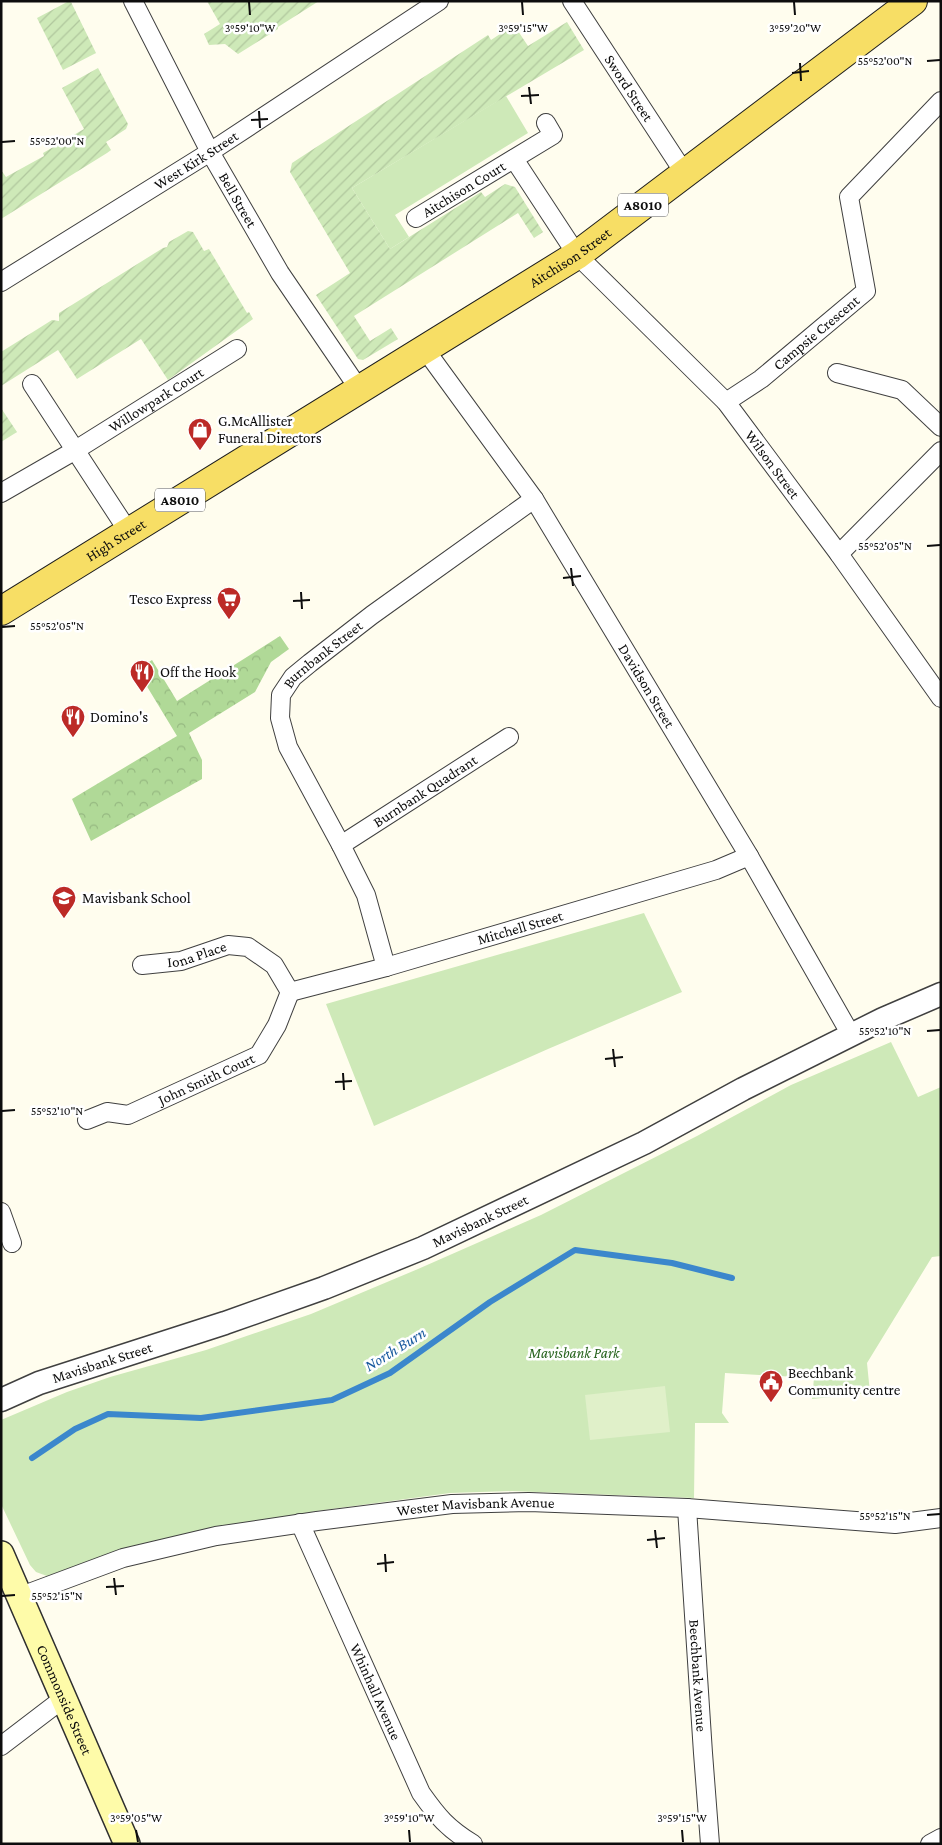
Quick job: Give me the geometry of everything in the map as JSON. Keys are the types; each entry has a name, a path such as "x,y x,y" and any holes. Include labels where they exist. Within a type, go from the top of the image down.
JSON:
{"main road":[{"name":"Aitchison Street","path":"358,389 577,255 913,1"},
{"name":"High Street","path":"1,611 358,389"},
{"name":"Commonside Street","path":"1,1554 128,1844"}],"street":[{"name":"Bell Street","path":"133,1 210,152 280,273 358,389"},
{"name":"West Kirk Street","path":"1,282 210,152 439,1"},
{"name":"Sword Street","path":"572,1 685,174"},
{"name":"Campsie Crescent","path":"726,402 761,379 866,291 850,197 941,101"},
{"name":"Aitchison Court","path":"416,218 553,135 546,123"},
{"name":"Aitchison Court","path":"514,159 577,255"},
{"name":"Wilson Street","path":"577,255 726,402 839,554 941,698"},
{"name":"Davidson Street","path":"424,348 534,499 748,856 851,1035"},
{"name":"Willowpark Court","path":"1,493 74,451 237,349"},
{"path":"837,373 902,390 941,427"},
{"path":"32,384 128,531"},
{"path":"839,554 941,451"},
{"name":"Burnbank Street","path":"386,967 366,895 288,748 280,718 281,695 294,678 310,663 380,609 534,499"},
{"name":"Burnbank Quadrant","path":"341,845 509,738"},
{"name":"Mitchell Street","path":"290,992 386,967 716,870 748,856"},
{"name":"Iona Place","path":"142,965 182,961 228,945 248,947 274,965 290,992"},
{"name":"John Smith Court","path":"87,1120 107,1112 128,1115 259,1055 277,1025 290,992"},
{"name":"Mavisbank Street","path":"1,1400 39,1382 224,1323 324,1288 423,1248 644,1143 743,1089 851,1035 941,994"},
{"path":"1,1212 12,1243"},
{"name":"Wester Mavisbank Avenue","path":"21,1596 114,1561 216,1536 300,1523 452,1504 529,1502 687,1508 895,1524 941,1518"},
{"name":"Beechbank Avenue","path":"687,1508 702,1753 710,1844"},
{"name":"Whinhall Avenue","path":"300,1523 421,1793 453,1832 473,1844"},
{"path":"1,1746 64,1698"},
{"path":"930,1844 941,1838"}],"green space":[{"path":"69,1 96,53 63,70 37,18"},
{"path":"207,1 319,1 238,54 225,44 209,45 204,34 220,24"},
{"path":"567,22 584,50 352,188 390,249 481,192 485,197 505,184 515,187 543,232 534,238 518,213 354,316 370,341 391,328 398,339 363,360 358,359 316,295 350,273 290,172 292,163 488,35 491,40 509,28 516,28 528,46"},
{"path":"98,68 128,124 126,129 106,142 111,150 107,153 1,219 1,170 6,177 44,156 43,153 84,129 62,88"},
{"path":"506,96 528,133 395,215 409,237 390,249 352,188"},
{"path":"188,231 193,232 204,251 209,249 247,313 249,312 253,319 168,380 141,339 77,379 58,350 1,386 1,352 52,320 59,321 59,313 167,247 169,242"},
{"path":"1,408 17,432 1,442"},
{"path":"280,636 289,649 271,662 255,692 189,733 202,760 202,779 91,841 72,799 177,736 137,670 152,660 177,701"},
{"path":"644,913 682,992 374,1126 326,1004"},
{"name":"Mavisbank Park","path":"891,1042 918,1097 941,1087 941,1256 932,1257 867,1363 870,1393 812,1399 814,1378 725,1373 722,1413 729,1423 695,1423 694,1498 512,1491 450,1493 317,1511 215,1529 135,1546 47,1576 36,1572 30,1565 1,1504 1,1420 67,1392 110,1377 206,1350 311,1314 418,1269 541,1215 697,1136 791,1085"},
{"path":"665,1386 670,1432 590,1440 585,1395"}],"waterway":[{"name":"North Burn","path":"32,1458 75,1429 108,1414 201,1418 332,1400 390,1373 490,1302 575,1250 672,1263 732,1278"}],"place":[{"name":"G.McAllister Funeral Directors","path":"200,451"},
{"name":"Tesco Express","path":"229,620"},
{"name":"Off the Hook","path":"142,693"},
{"name":"Domino's","path":"73,738"},
{"name":"Mavisbank School","path":"64,919"},
{"name":"Beechbank Community centre","path":"771,1403"}]}
